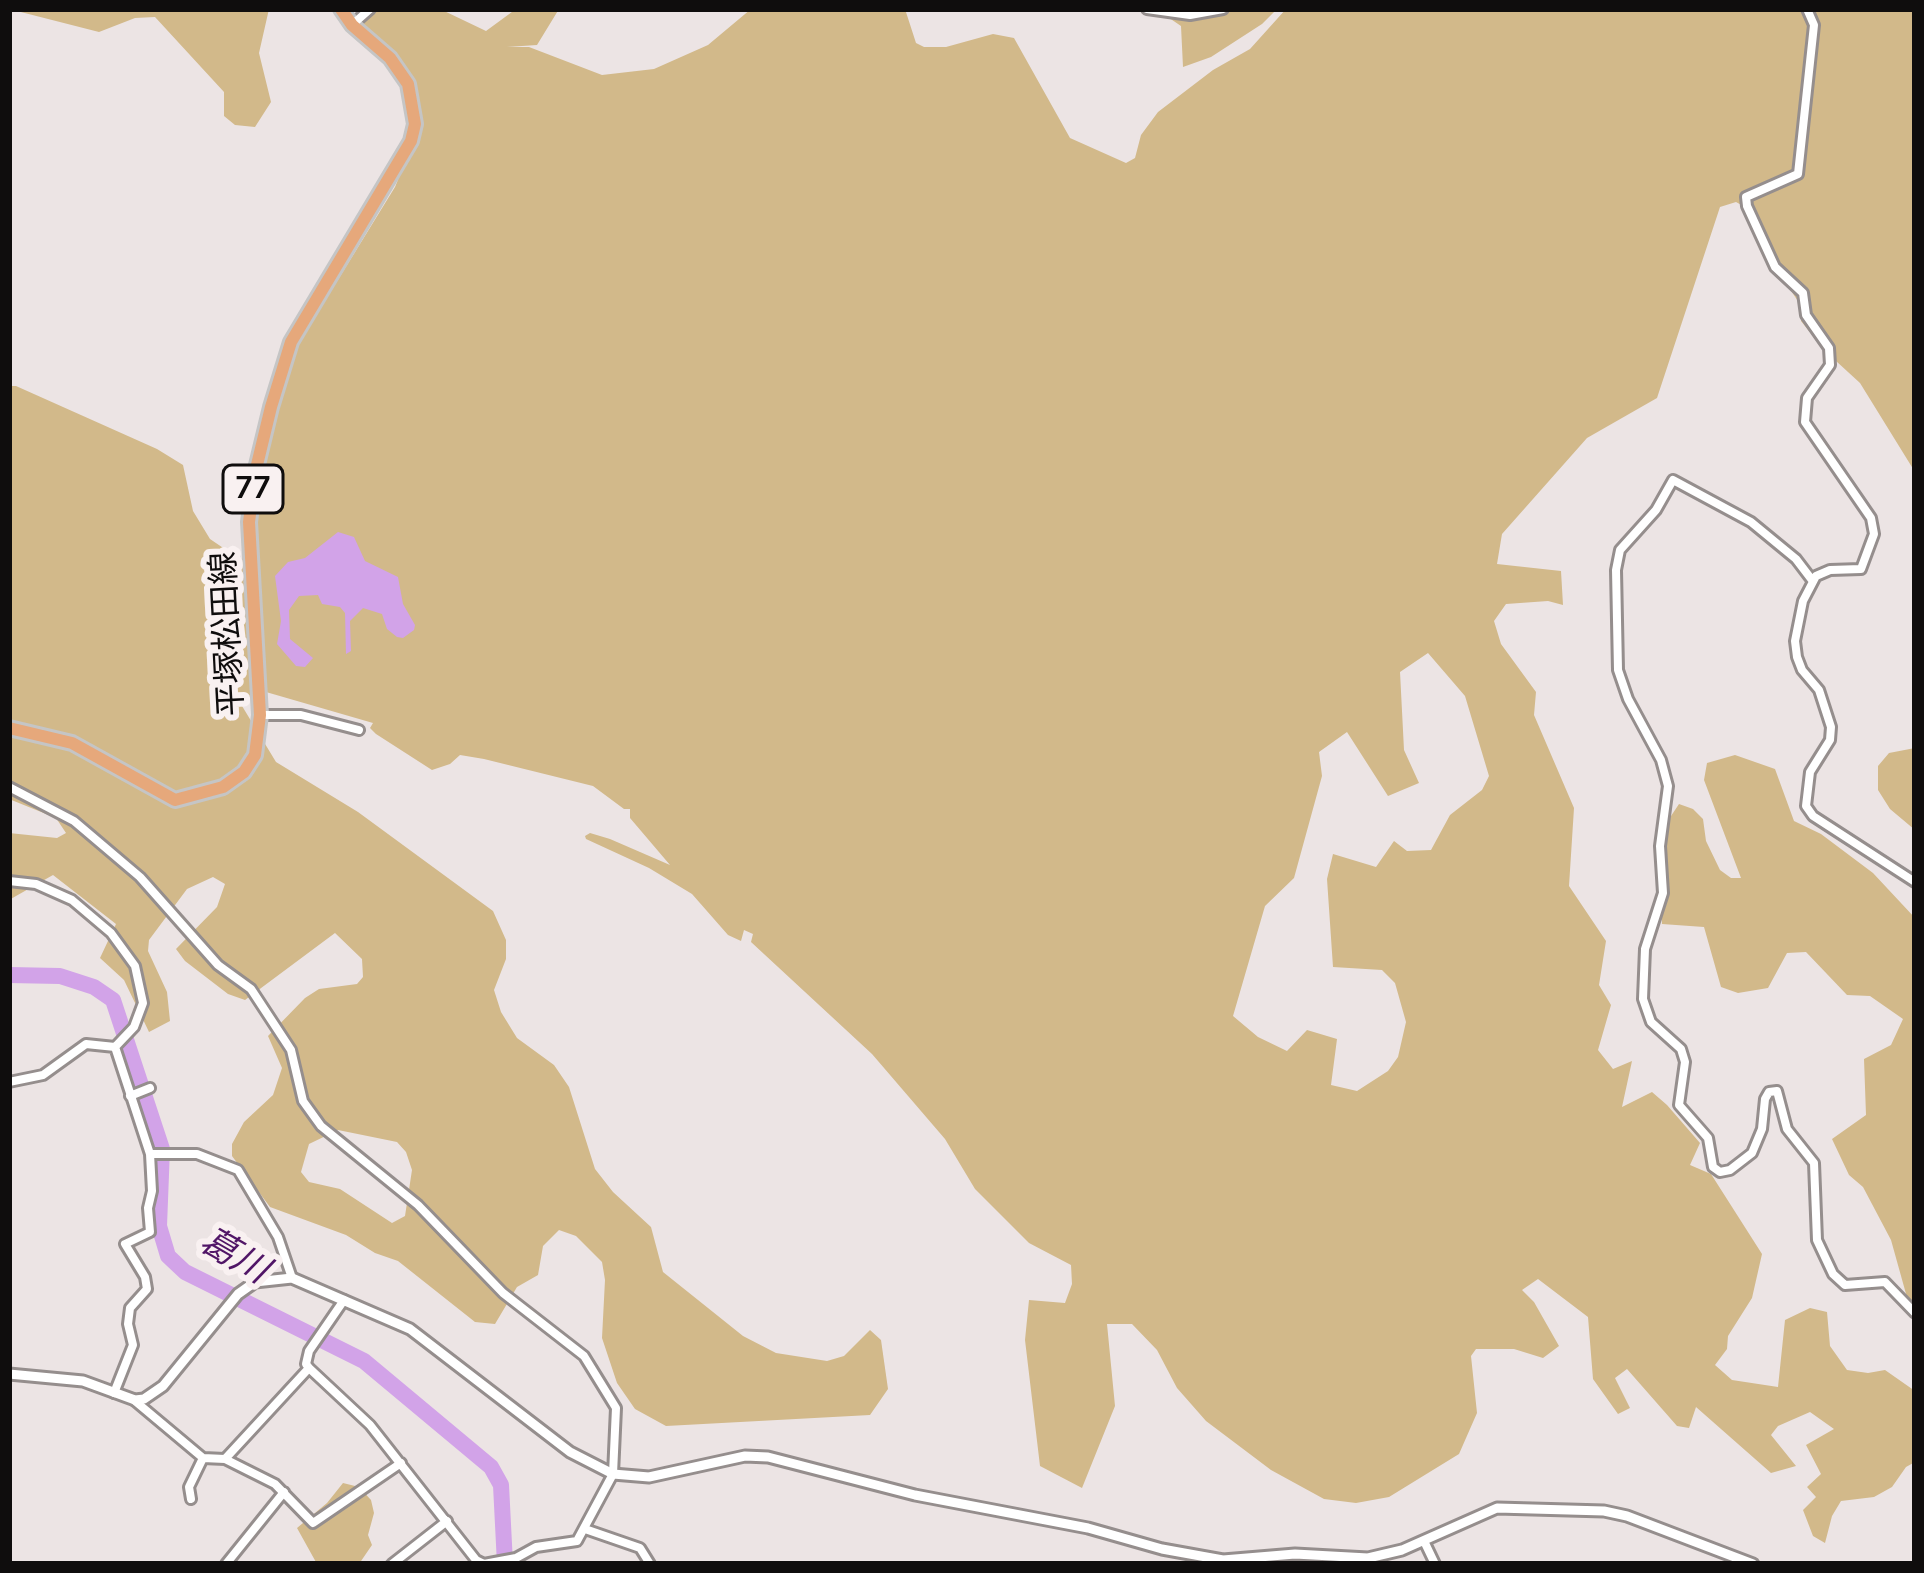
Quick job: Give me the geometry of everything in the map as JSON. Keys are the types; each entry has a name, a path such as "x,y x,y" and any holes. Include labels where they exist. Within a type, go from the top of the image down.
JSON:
{"main road":[{"name":"平塚松田線","path":"9,728 72,743 175,800 223,787 244,772 255,755 260,715 249,522 271,407 291,342 401,159 415,124 408,84 390,58 341,9"}],"street":[{"path":"352,25 370,9"},
{"path":"1147,9 1190,15 1223,9"},
{"path":"1807,9 1814,25 1798,174 1746,197 1747,206 1774,266 1803,293 1806,316 1829,348 1830,365 1807,398 1805,422 1870,518 1874,534 1861,568 1831,570 1812,580 1800,616 1795,650 1798,665 1819,690 1831,734 1810,772 1805,806 1813,816 1915,882"},
{"path":"1812,580 1751,522 1673,480 1656,510 1620,550 1618,670 1661,760 1668,786 1660,847 1663,893 1645,950 1643,999 1651,1022 1682,1049 1685,1062 1679,1105 1708,1138 1713,1167 1725,1172 1752,1153 1762,1129 1765,1099 1769,1092 1777,1091 1787,1129 1814,1163 1817,1240 1832,1274 1845,1285 1885,1282 1915,1313"},
{"path":"260,715 301,716 359,730"},
{"path":"9,787 74,821 140,877 218,965 261,1001 291,1050 303,1101 320,1126 403,1192 503,1293 584,1356 616,1408 613,1474 577,1540 536,1547 490,1564 476,1560 370,1425 306,1364 314,1342 345,1299"},
{"path":"9,881 36,884 72,900 112,933 135,966 143,991 139,1019 117,1045 86,1044 43,1076 9,1082"},
{"path":"114,1393 133,1345 130,1309 147,1289 125,1244 150,1232 151,1154 117,1045"},
{"path":"130,1096 150,1088"},
{"path":"151,1154 197,1154 238,1170 278,1237 292,1278"},
{"path":"135,1400 163,1386 245,1288 276,1277 292,1278 430,1341 570,1452 613,1474 649,1477 745,1456 768,1457 915,1496 1088,1528 1162,1550 1222,1560 1295,1554 1368,1558 1424,1541 1497,1508 1544,1507 1627,1516 1754,1564"},
{"path":"225,1459 310,1368"},
{"path":"9,1374 83,1382 135,1400 203,1458 225,1459 260,1475 313,1523 401,1462"},
{"path":"191,1498 189,1487 203,1458"},
{"path":"226,1564 284,1492"},
{"path":"392,1564 447,1521"},
{"path":"585,1529 640,1547 650,1564"},
{"path":"1424,1541 1436,1564"}],"shaded area":[{"path":"9,9 269,9 259,53 271,102 255,127 235,125 224,116 224,92 155,17 135,18 99,32"},
{"path":"366,9 440,9 486,31 516,9 559,9 537,45 507,47 529,47 602,75 654,69 708,45 751,9 905,9 916,43 924,47 946,47 993,34 1014,38 1070,138 1126,163 1135,158 1141,135 1158,112 1250,49 1286,9 1915,9 1915,472 1860,383 1801,321 1802,307 1764,251 1745,207 1736,202 1720,207 1657,398 1587,438 1502,534 1497,564 1561,571 1563,605 1548,601 1506,604 1494,621 1501,644 1536,692 1534,715 1574,808 1569,886 1606,941 1599,985 1611,1005 1598,1050 1613,1069 1632,1061 1622,1107 1652,1092 1667,1105 1700,1143 1690,1165 1711,1174 1762,1254 1752,1298 1715,1365 1732,1380 1778,1387 1785,1320 1810,1308 1827,1312 1830,1346 1847,1370 1885,1370 1915,1391 1915,1462 1892,1487 1874,1497 1841,1501 1825,1543 1813,1536 1803,1510 1816,1497 1807,1487 1821,1474 1806,1445 1834,1429 1810,1412 1778,1426 1771,1435 1796,1466 1771,1473 1696,1407 1689,1428 1677,1426 1627,1369 1615,1378 1630,1408 1618,1414 1593,1379 1588,1317 1538,1279 1522,1290 1559,1346 1543,1358 1514,1349 1476,1349 1471,1356 1477,1413 1459,1454 1389,1497 1356,1503 1324,1499 1271,1470 1206,1421 1177,1388 1157,1350 1132,1324 1107,1324 1115,1406 1082,1488 1040,1466 1025,1340 1029,1300 1065,1303 1072,1284 1071,1265 1029,1243 975,1189 945,1139 872,1054 751,942 753,934 744,930 741,941 728,935 692,894 586,839 590,833 610,839 670,865 630,818 630,809 593,786 484,759 460,755 432,770 376,734 370,728 373,723 266,692 239,701 276,762 358,812 493,911 506,940 506,959 494,990 501,1012 517,1038 554,1065 569,1087 595,1169 651,1227 663,1272 743,1336 776,1353 827,1361 844,1356 870,1330 881,1340 888,1389 870,1415 666,1426 635,1409 617,1383 602,1338 602,1262 576,1236 559,1230 543,1246 538,1275 517,1287 495,1324 475,1322 398,1261 346,1235 270,1207 232,1156 232,1144 244,1122 273,1095 282,1068 268,1036 319,989 357,984 363,977 362,959 335,933 245,1000 228,994 176,949 217,907 225,884 213,877 187,889 149,940 148,951 167,992 170,1021 149,1032 124,980 100,958 116,924 53,875 9,900 9,833 57,838 66,833 56,818 9,799 9,386 157,449 183,465 193,511 210,539 241,560 252,540 255,498 280,388 299,343 395,187 420,126 411,75 359,24","holes":["1428,653 1465,696 1489,776 1482,790 1450,815 1431,850 1407,851 1394,841 1376,867 1333,854 1327,879 1333,967 1382,970 1395,983 1406,1022 1398,1057 1388,1071 1357,1091 1331,1085 1337,1039 1307,1030 1287,1051 1258,1037 1233,1016 1265,906 1294,878 1322,776 1319,752 1347,732 1388,796 1419,783 1404,750 1400,672","338,1130 397,1142 406,1152 412,1170 405,1216 392,1223 340,1189 309,1182 301,1172 309,1144"]},
{"path":"1156,9 1277,9 1211,57 1183,67 1181,26"},
{"path":"338,532 354,537 365,561 398,577 414,630 397,637 387,629 382,614 363,608 350,621 351,651 346,654 345,613 340,607 322,604 318,595 299,596 289,610 290,639 313,658 305,667 296,666 277,644 281,621 275,576 288,562 305,558"},
{"path":"1915,748 1915,830 1890,809 1878,790 1878,766 1889,753"},
{"path":"1735,755 1775,769 1794,821 1821,834 1873,873 1915,918 1915,1308 1908,1301 1891,1240 1832,1139 1866,1115 1864,1059 1891,1045 1903,1019 1870,996 1847,995 1806,952 1787,953 1768,988 1738,993 1721,987 1704,927 1662,924 1657,837 1679,804 1703,819 1706,841 1720,870 1741,878 1704,780 1707,763"},
{"path":"343,1483 359,1487 371,1500 374,1513 368,1535 372,1545 359,1564 317,1564 297,1528"}],"waterway":[{"name":"葛川","path":"9,975 60,976 94,987 113,1000 162,1149 159,1226 168,1256 185,1272 364,1361 491,1467 501,1485 505,1564"}]}
